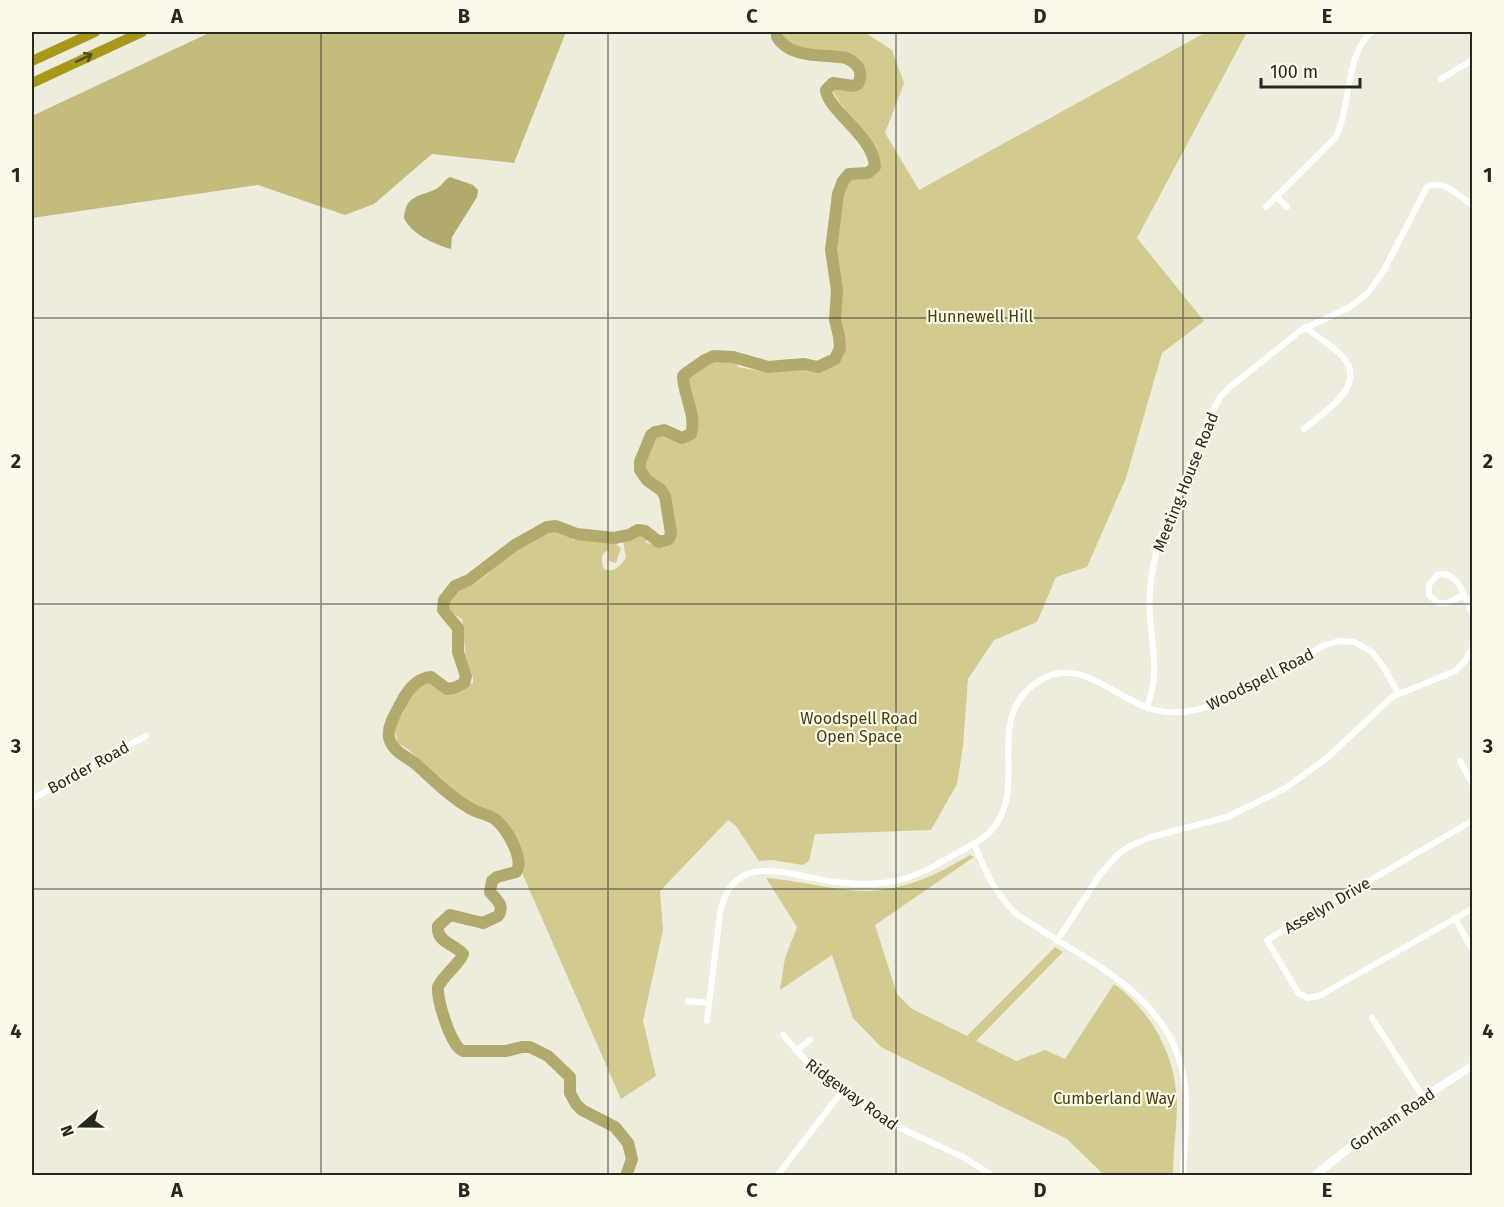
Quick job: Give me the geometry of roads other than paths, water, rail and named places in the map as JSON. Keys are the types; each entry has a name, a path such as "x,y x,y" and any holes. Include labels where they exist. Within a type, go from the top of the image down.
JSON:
{"highway":[{"path":"32,61 94,32"},
{"path":"32,83 142,32"}],"main road":[{"name":"Gorham Road","path":"1314,1176 1368,1133 1473,1066"}],"street":[{"path":"1266,207 1326,148 1338,132 1357,52 1372,32"},
{"path":"1441,79 1473,60"},
{"name":"Meeting House Road","path":"1147,708 1156,673 1150,604 1154,558 1159,540 1216,403 1230,387 1305,327 1350,307 1368,293 1384,270 1427,187 1434,183 1441,184 1473,205"},
{"path":"1276,196 1287,207"},
{"path":"1304,429 1343,396 1350,377 1343,358 1305,327"},
{"path":"1463,595 1448,603 1438,603 1431,597 1429,585 1437,575 1447,574 1454,578 1473,613"},
{"name":"Woodspell Road","path":"707,1021 722,903 730,888 750,872 763,870 781,871 844,883 865,885 886,883 918,874 974,843 992,830 1001,813 1006,797 1009,723 1016,704 1034,684 1056,674 1073,673 1105,685 1147,708 1174,712 1197,710 1212,706 1323,646 1339,641 1354,642 1372,652 1398,693"},
{"path":"1057,940 1099,876 1118,854 1151,837 1227,817 1284,789 1327,758 1380,706 1398,693 1448,675 1460,667 1473,648"},
{"name":"Border Road","path":"32,799 146,735"},
{"path":"1460,761 1473,783"},
{"name":"Asselyn Drive","path":"1473,821 1267,940 1298,993 1311,999 1473,909"},
{"path":"974,843 989,880 1001,898 1016,913 1128,987 1150,1008 1167,1032 1177,1053 1185,1088 1183,1176"},
{"path":"1455,918 1473,949"},
{"path":"688,1001 709,1003"},
{"path":"1372,1018 1423,1097"},
{"name":"Ridgeway Road","path":"783,1035 809,1064 891,1124 963,1157 993,1176"},
{"path":"796,1051 810,1040"},
{"path":"777,1176 843,1089"}],"waterway":[{"path":"626,1176 632,1159 628,1143 615,1127 582,1110 576,1104 570,1093 570,1077 548,1056 530,1047 506,1051 463,1051 454,1041 442,1012 438,987 463,954 440,936 438,926 450,915 483,923 498,916 501,909 490,892 492,881 497,877 516,872 517,853 510,837 496,820 471,809 449,794 393,747 389,737 389,728 403,698 421,680 431,677 447,689 464,683 466,676 458,652 458,628 443,610 444,600 455,586 469,580 515,545 547,527 556,526 577,534 614,538 629,535 638,530 645,531 659,542 669,539 671,533 665,496 661,490 647,480 640,470 640,462 651,435 655,432 664,430 682,438 691,434 692,420 684,383 685,374 714,356 733,357 768,367 804,364 818,367 835,359 840,348 835,320 837,290 831,250 838,194 843,181 849,174 868,173 875,167 873,156 867,145 828,98 826,90 833,83 853,86 858,84 860,72 857,65 846,58 808,54 790,49 777,37 777,32"}],"park label":[{"name":"Hunnewell Hill","path":"980,316"},
{"name":"Woodspell Road Open Space","path":"859,727"},
{"name":"Cumberland Way","path":"1114,1098"}]}
